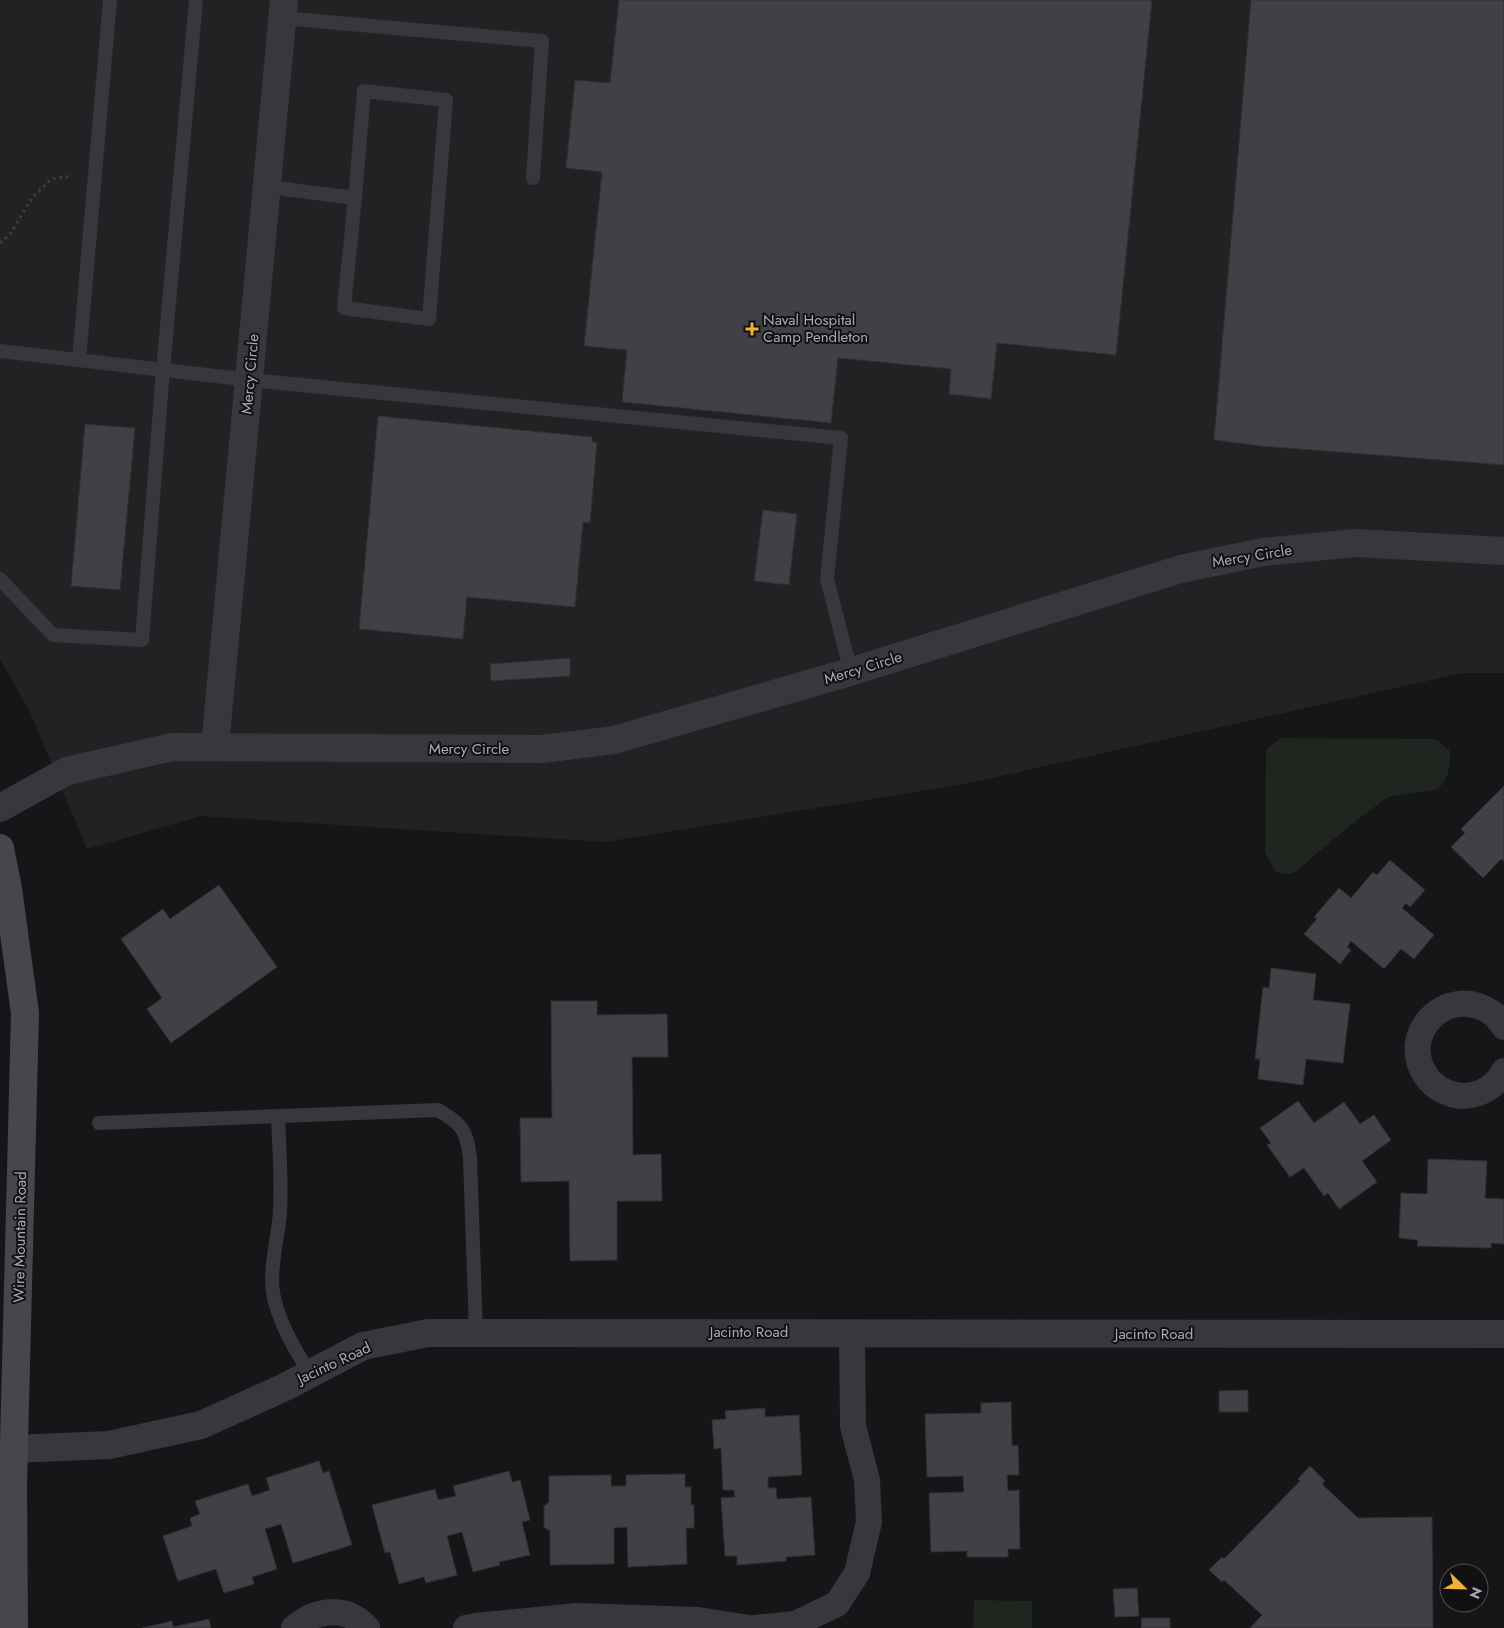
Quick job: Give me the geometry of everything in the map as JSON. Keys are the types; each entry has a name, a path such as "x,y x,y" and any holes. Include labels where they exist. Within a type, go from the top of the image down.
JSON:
{"main road":[{"name":"Wire Mountain Road","path":"0,848 8,889 25,1013 7,1448 13,1483 14,1628"}],"street":[{"name":"Mercy Circle","path":"215,747 283,9"},
{"name":"Mercy Circle","path":"0,808 67,771 172,747 542,749 614,740 851,672 1181,569 1263,552 1355,543 1504,551"},
{"path":"1501,1013 1468,1003 1453,1004 1440,1010 1428,1020 1421,1032 1418,1046 1418,1061 1424,1074 1434,1085 1447,1093 1463,1096 1479,1093 1493,1086 1504,1071"},
{"name":"Jacinto Road","path":"7,1448 109,1445 201,1425 310,1374 363,1346 428,1333 1504,1334"},
{"path":"756,1628 795,1624 837,1604 856,1573 869,1522 867,1480 853,1426 852,1333"},
{"path":"294,1628 305,1619 320,1613 335,1612 350,1615 367,1628"},
{"path":"466,1628 577,1616 698,1620 749,1628"}],"lane":[{"path":"79,360 110,0"},
{"path":"0,579 53,635 142,640 163,370 196,0"},
{"path":"283,9 542,41 533,178"},
{"path":"364,91 446,100 430,319 344,308 355,198 364,91"},
{"path":"268,187 355,198"},
{"path":"0,351 250,380 841,438 827,579 851,672"},
{"path":"99,1123 438,1110 456,1122 467,1136 470,1158 476,1333"},
{"path":"278,1116 281,1202 272,1279 274,1302 287,1335 310,1374"}],"path":[{"path":"0,243 10,234 32,198 50,179 95,173"}],"shaded area":[{"name":"Naval Hospital Camp Pendleton","path":"0,0 1504,0 1504,673 1462,673 965,784 605,842 201,816 87,849 30,712 0,659"},
{"path":"1281,738 1433,739 1439,741 1450,751 1450,762 1446,778 1436,790 1391,796 1385,799 1348,827 1299,869 1291,874 1280,873 1274,870 1265,852 1266,754 1267,748"},
{"path":"974,1600 1032,1601 1032,1628 973,1628"}],"building":[{"path":"619,0 1152,0 1116,355 997,343 991,399 949,394 951,369 838,358 831,423 622,402 627,350 584,346 602,172 566,168 575,80 610,83"},
{"path":"1251,0 1504,0 1504,465 1261,446 1214,440"},
{"path":"378,416 592,437 592,442 597,443 590,523 583,522 575,607 467,597 463,639 359,629"},
{"path":"85,424 135,428 120,590 71,586"},
{"path":"763,510 797,514 789,585 754,581"},
{"path":"570,658 570,676 491,681 490,664"},
{"path":"1504,786 1504,861 1501,859 1483,878 1451,847 1465,833 1461,829"},
{"path":"1390,860 1425,890 1410,907 1406,903 1402,908 1434,935 1414,959 1401,949 1384,969 1351,941 1347,947 1351,950 1340,964 1304,934 1317,919 1314,917 1339,888 1351,898 1373,872 1377,875"},
{"path":"219,885 277,967 171,1043 147,1009 162,998 121,939 163,909 170,919"},
{"path":"1271,968 1316,974 1313,1000 1350,1004 1343,1063 1306,1059 1303,1085 1258,1079 1260,1059 1255,1059 1263,987 1269,988"},
{"path":"551,1001 597,1001 597,1015 667,1014 668,1057 632,1057 633,1155 661,1154 662,1201 617,1201 617,1260 570,1261 569,1181 521,1182 520,1118 552,1118"},
{"path":"1298,1101 1314,1123 1344,1102 1360,1124 1374,1115 1391,1140 1362,1161 1377,1182 1339,1209 1328,1193 1324,1196 1304,1168 1290,1177 1267,1145 1271,1143 1260,1128"},
{"path":"1428,1159 1487,1161 1485,1198 1504,1199 1504,1244 1491,1243 1491,1248 1417,1246 1418,1240 1399,1238 1401,1193 1427,1194"},
{"path":"1248,1390 1248,1412 1219,1412 1219,1391"},
{"path":"1011,1402 1012,1446 1018,1445 1019,1475 1007,1475 1008,1491 1019,1490 1020,1549 1008,1549 1008,1557 967,1557 967,1551 931,1552 929,1493 964,1492 963,1476 927,1477 925,1414 981,1413 981,1403"},
{"path":"765,1408 765,1417 799,1415 802,1475 768,1477 768,1488 776,1488 777,1499 811,1497 815,1555 786,1557 786,1561 737,1565 737,1556 725,1556 721,1498 735,1497 734,1490 723,1490 721,1448 714,1449 712,1420 726,1419 725,1411"},
{"path":"319,1461 323,1473 329,1471 352,1545 293,1563 281,1524 265,1529 277,1569 252,1577 254,1584 224,1593 216,1569 178,1581 163,1536 192,1526 190,1518 200,1514 195,1501 248,1484 252,1496 270,1490 266,1478"},
{"path":"1310,1466 1325,1481 1322,1484 1358,1518 1432,1517 1433,1628 1250,1628 1262,1615 1224,1580 1222,1582 1209,1570 1222,1557 1224,1559 1300,1481 1298,1479"},
{"path":"509,1471 512,1482 520,1480 530,1520 522,1522 530,1555 499,1562 500,1565 473,1572 462,1532 447,1536 457,1575 426,1583 424,1577 399,1584 390,1552 385,1553 372,1505 435,1489 438,1500 456,1496 453,1486"},
{"path":"685,1474 685,1487 691,1487 691,1505 694,1505 694,1528 686,1528 687,1564 628,1567 627,1527 614,1528 614,1564 550,1565 550,1531 544,1527 544,1506 549,1502 549,1476 611,1475 611,1486 626,1486 626,1475"},
{"path":"1137,1588 1139,1616 1115,1617 1113,1589"},
{"path":"1142,1618 1170,1618 1170,1628 1141,1628"},
{"path":"209,1619 211,1628 142,1628 172,1621 173,1627"}],"place":[{"name":"Naval Hospital Camp Pendleton","path":"752,329"}]}
